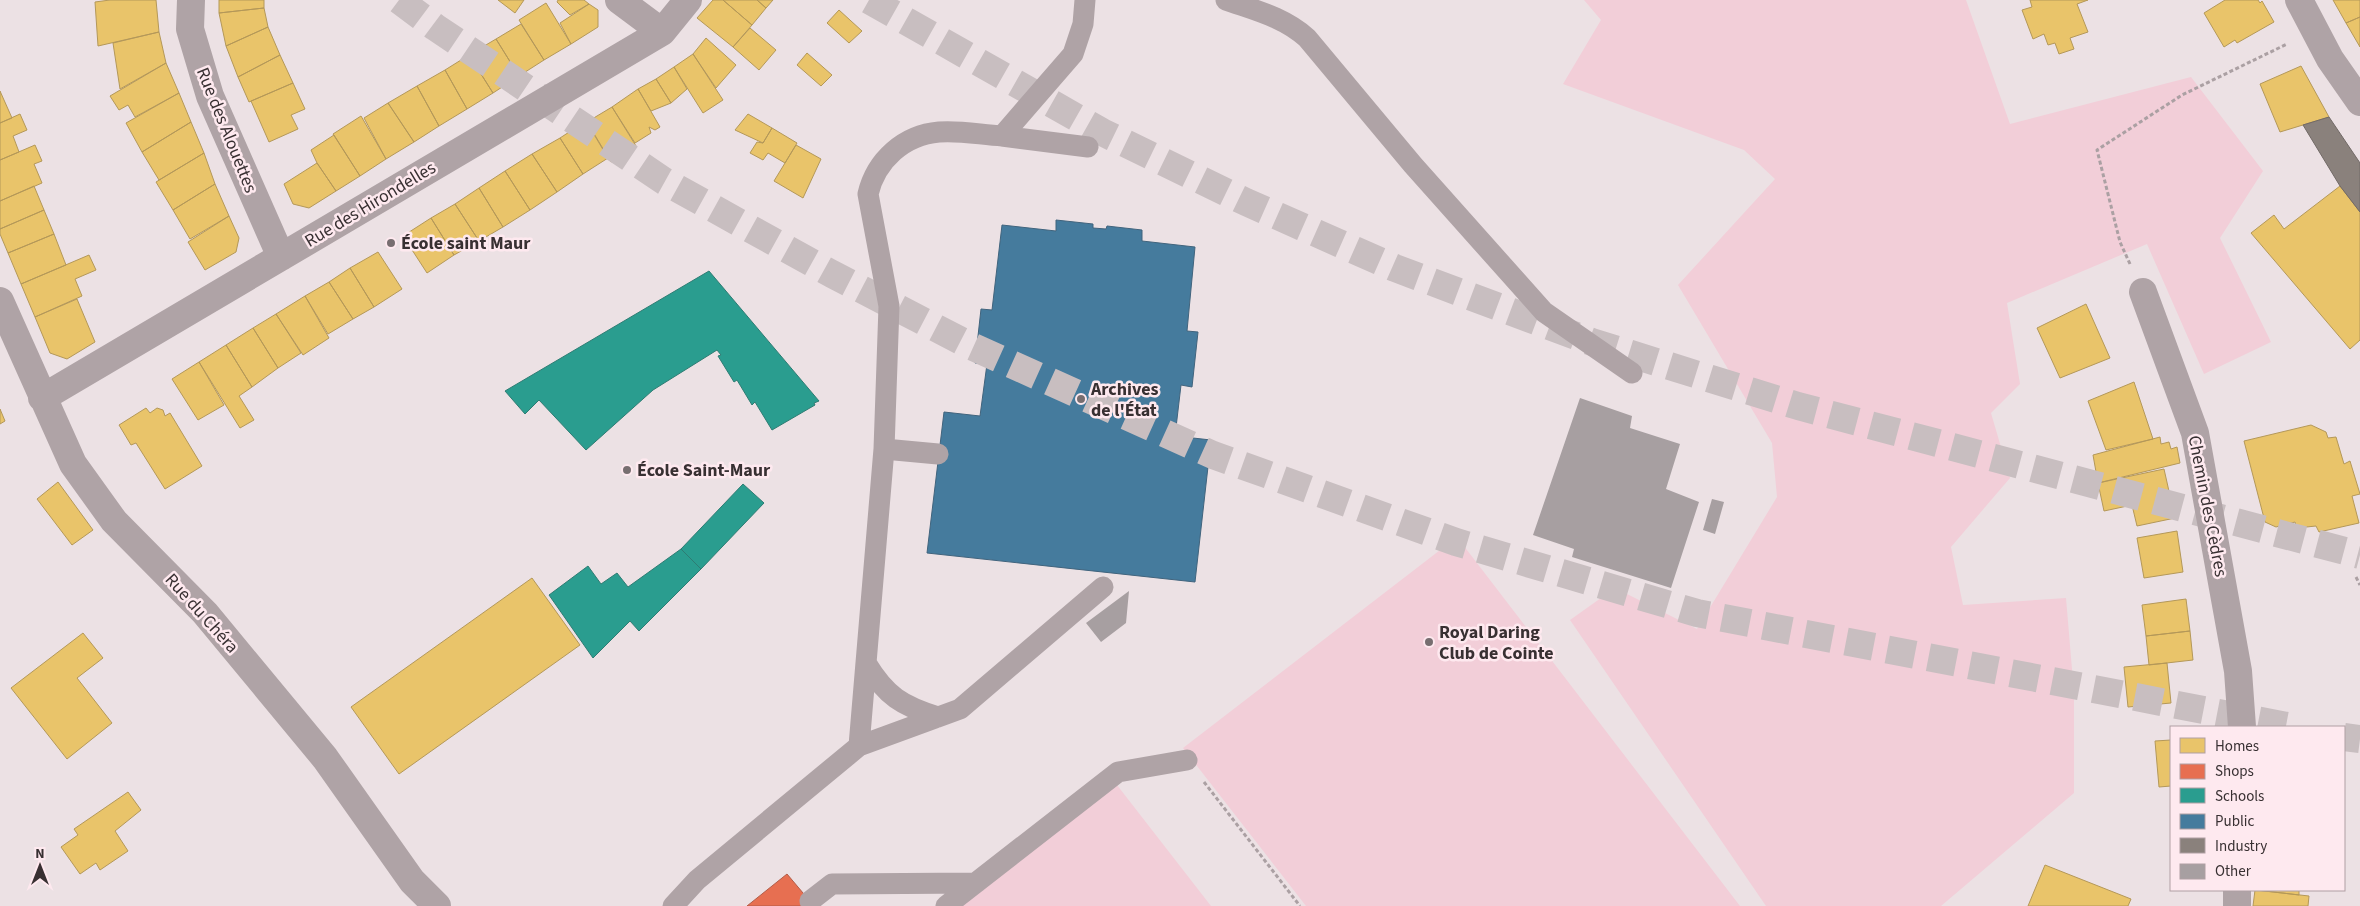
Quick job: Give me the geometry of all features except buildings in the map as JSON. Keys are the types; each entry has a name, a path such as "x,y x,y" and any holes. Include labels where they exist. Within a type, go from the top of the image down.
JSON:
{"street":[{"name":"Rue des Alouettes","path":"191,0 190,29 210,96 281,257"},
{"path":"619,0 662,32"},
{"name":"Rue des Hirondelles","path":"42,398 662,32 688,0"},
{"path":"2299,0 2330,59 2360,102"},
{"name":"Chemin des Cèdres","path":"2143,292 2195,433 2238,671 2242,726"},
{"name":"Rue du Chéra","path":"0,301 73,464 114,521 205,613 325,758 412,881 437,906"},
{"path":"2236,906 2237,891"}],"lane":[{"path":"1002,136 1073,54 1083,24 1085,0"},
{"path":"1226,0 1278,18 1301,32 1413,165 1544,312 1632,372"},
{"path":"859,746 884,449 889,306 868,194 871,179 895,149 913,139 939,132 1002,136 1088,147"},
{"path":"884,449 938,454"},
{"path":"673,906 697,880 859,746 960,709 1103,587"},
{"path":"866,663 879,684 894,698 909,708 938,717"},
{"path":"946,906 1118,772 1186,760"},
{"path":"810,901 832,884 976,883"}],"path":[{"path":"2143,292 2120,242 2098,150 2182,95 2315,31"},
{"path":"2356,577 2360,585"},
{"path":"1186,760 1300,906"}],"shaded area":[{"path":"1584,0 1966,0 2010,124 2191,77 2263,171 2220,238 2271,342 2204,374 2147,244 2007,303 2020,384 1991,413 2010,478 1951,547 1963,605 2066,598 2074,693 2074,793 1941,906 1766,906 1570,620 1615,588 1697,629 1777,497 1772,443 1678,285 1775,179 1744,150 1563,84 1601,20"},
{"name":"Royal Daring Club de Cointe","path":"1457,537 1740,906 1306,906 1183,748"},
{"path":"1117,785 1211,906 961,906"}],"tunnel":[{"path":"399,0 435,27 664,181 832,274 971,346 1213,455 1456,542 1697,613 2287,726"},
{"path":"869,0 1102,132 1246,202 1395,268 1592,342 1798,406 2360,555"},
{"path":"2345,737 2360,739"}],"place":[{"name":"École saint Maur","path":"391,243"},
{"name":"Archives de l'État","path":"1081,399"},
{"name":"École Saint-Maur","path":"627,470"},
{"name":"Royal Daring Club de Cointe","path":"1429,642"}]}
